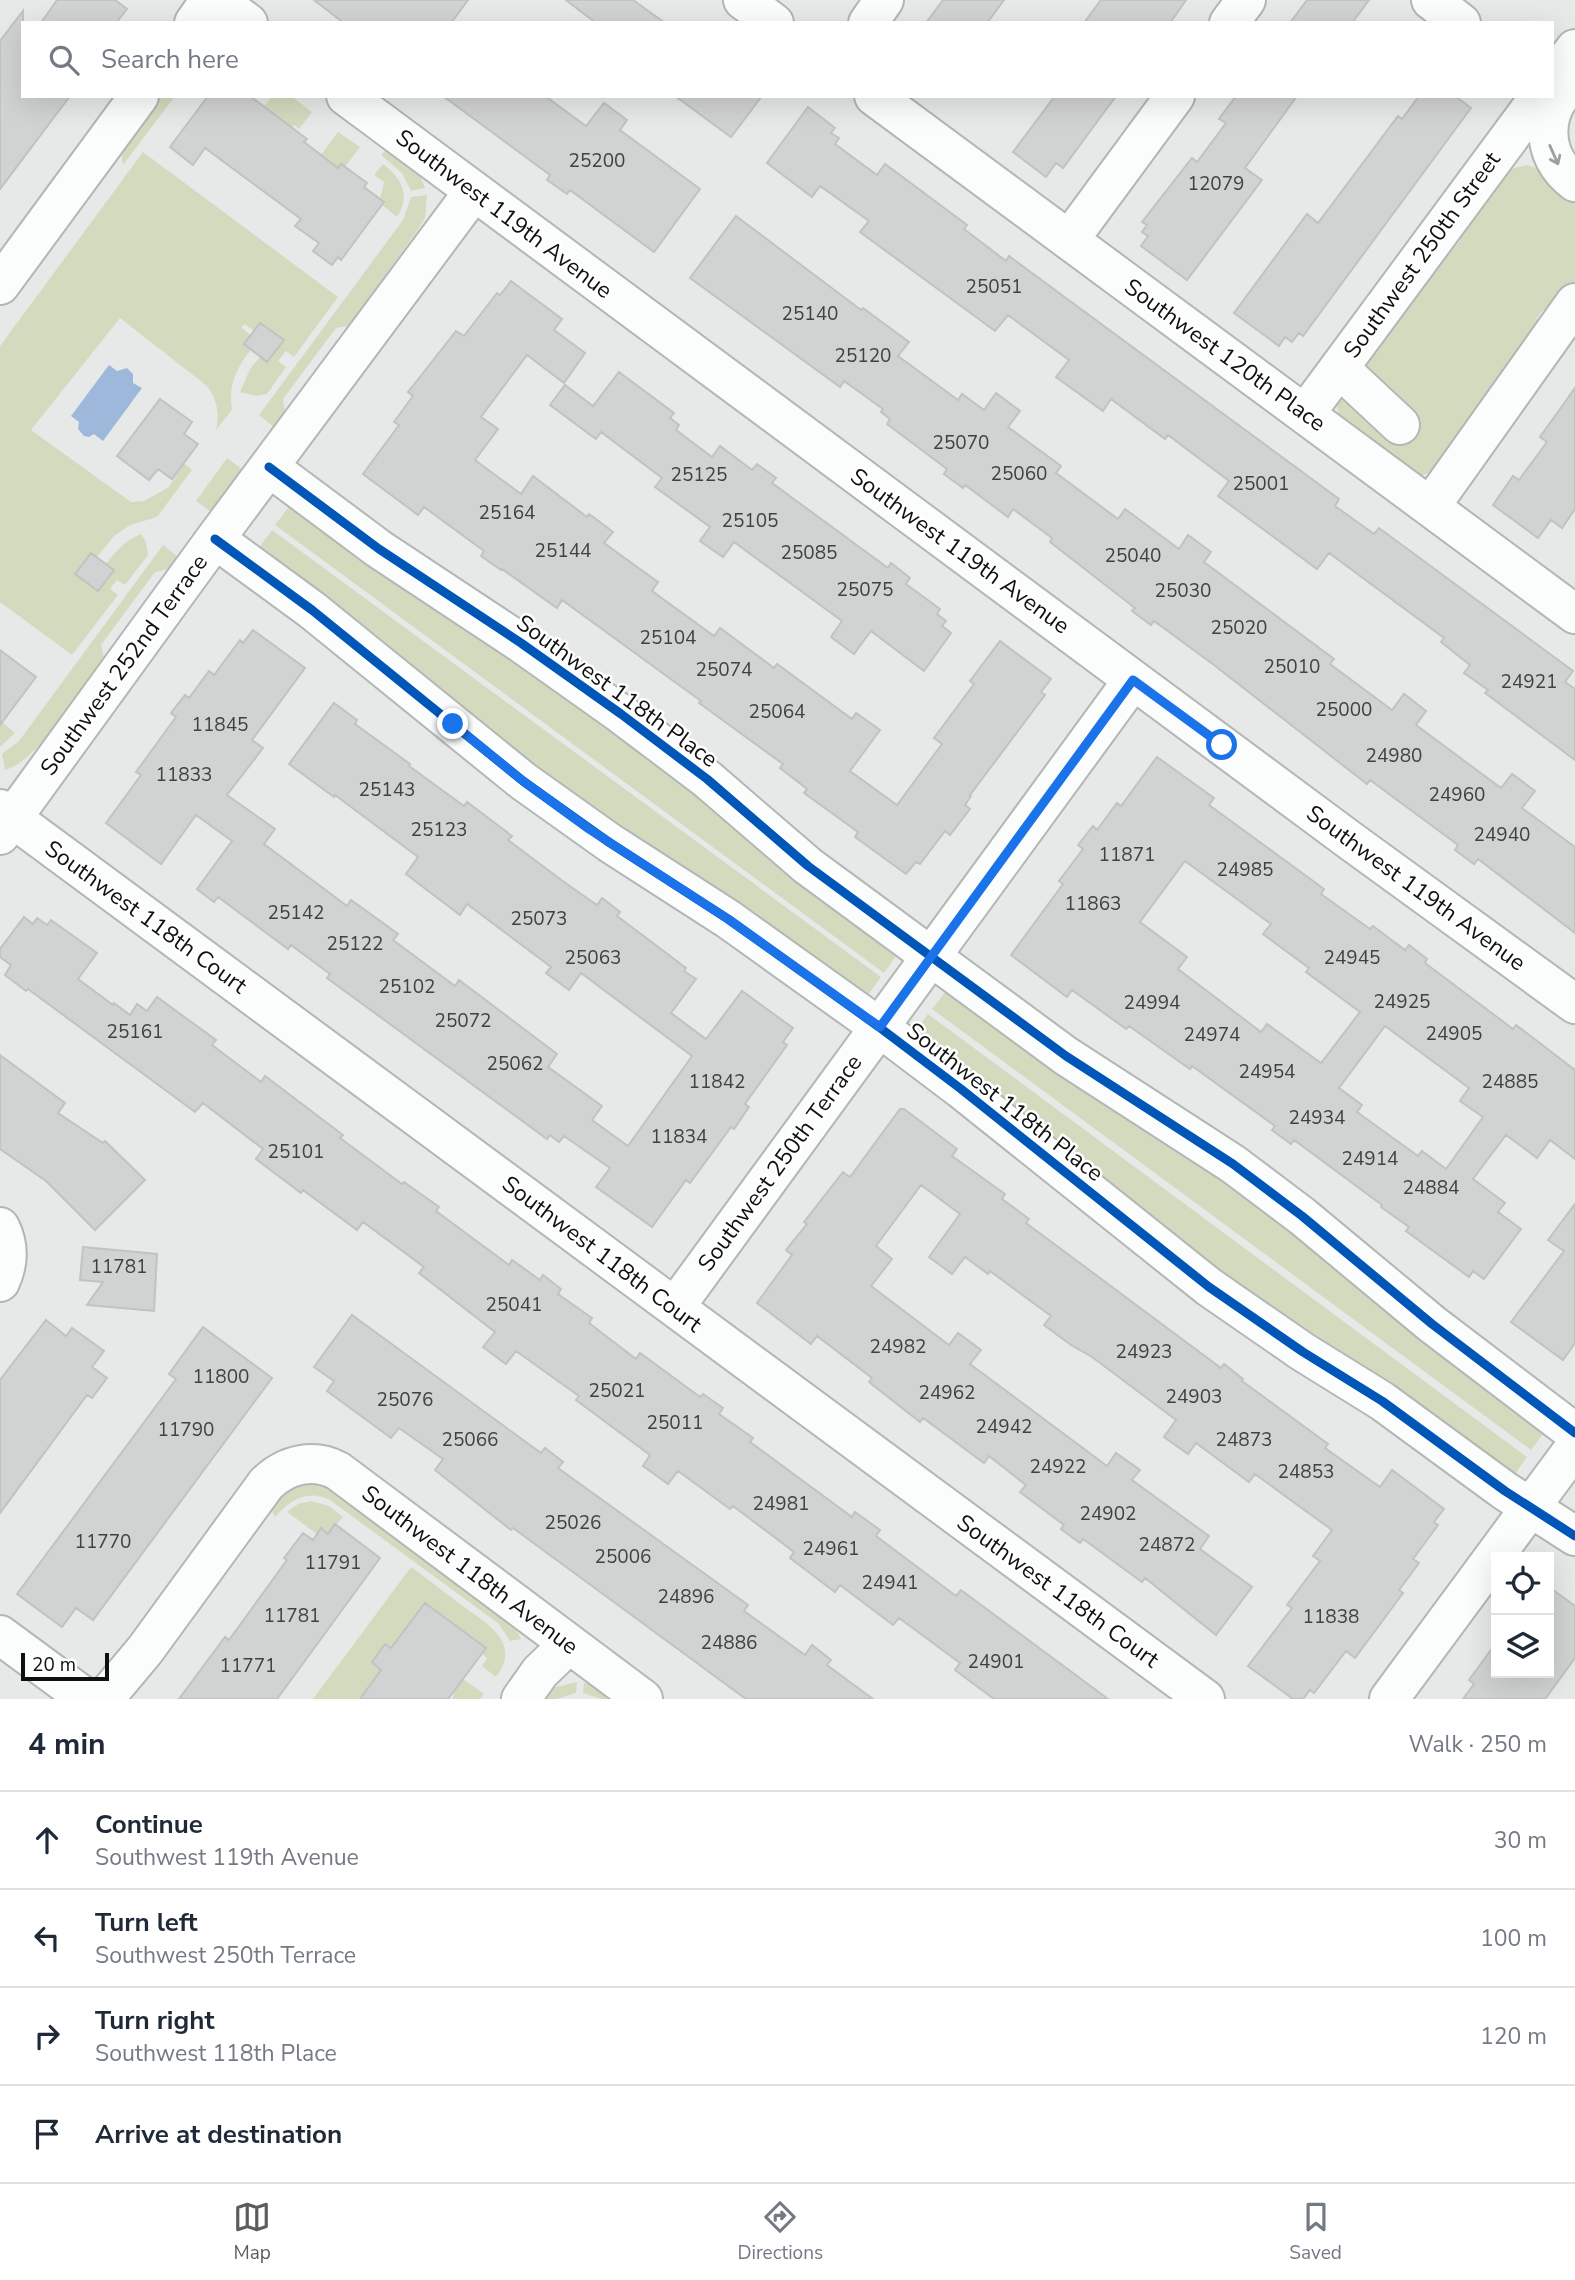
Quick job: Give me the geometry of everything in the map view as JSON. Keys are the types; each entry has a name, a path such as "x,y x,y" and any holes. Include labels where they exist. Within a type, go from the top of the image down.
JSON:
{"street":[{"path":"195,21 211,0"},
{"path":"217,0 245,21"},
{"path":"744,0 771,21"},
{"path":"869,21 884,0"},
{"path":"1230,21 1246,0"},
{"path":"1431,0 1458,21"},
{"name":"Southwest 250th Street","path":"1556,89 1575,49"},
{"path":"0,285 138,98"},
{"name":"Southwest 119th Avenue","path":"349,98 1575,1004"},
{"name":"Southwest 120th Place","path":"877,98 1575,614"},
{"path":"1069,240 1174,98"},
{"name":"Southwest 250th Street","path":"1305,414 1549,98"},
{"path":"1554,98 1549,119 1549,144 1559,167 1575,182"},
{"name":"Southwest 252nd Terrace","path":"4,821 474,191"},
{"path":"1430,507 1575,303"},
{"path":"1339,368 1400,425"},
{"name":"Southwest 118th Place","path":"269,467 379,549 521,643 647,733 708,779 808,866 1066,1056 1153,1111 1264,1187 1432,1324 1575,1433"},
{"name":"Southwest 118th Place","path":"215,539 312,610 523,781 610,843 728,919 880,1027 1209,1287 1303,1352 1382,1401 1505,1491 1575,1536"},
{"name":"Southwest 250th Terrace","path":"675,1307 1133,680"},
{"name":"Southwest 118th Court","path":"4,821 675,1307 1205,1699"},
{"path":"1389,1699 1575,1447"},
{"name":"Southwest 118th Avenue","path":"104,1699 151,1642 267,1483 289,1468 307,1464 338,1471 643,1699"},
{"path":"0,1635 87,1699"},
{"path":"521,1699 540,1672 569,1644"}],"green space":[{"path":"160,98 173,98 123,165 121,150"},
{"path":"271,98 294,98 312,112 299,129 294,125 289,132 264,107"},
{"path":"338,132 360,147 345,167 341,164 335,173 321,155"},
{"path":"387,148 420,175 425,188 411,191 402,173 381,155"},
{"path":"143,152 338,297 294,357 286,351 278,361 286,367 267,394 257,396 240,392 250,369 260,357 268,362 283,340 260,323 254,331 245,324 241,327 250,335 244,344 251,350 234,378 232,410 216,430 217,407 207,386 120,318 31,430 131,502 144,501 169,487 184,463 192,470 157,517 130,525 114,536 97,557 90,553 75,574 98,591 113,570 106,564 117,550 141,534 146,542 148,555 125,585 117,580 110,589 118,595 72,655 0,602 0,346"},
{"path":"383,164 395,175 404,195 397,217 382,205 384,202 380,199 384,182 374,175"},
{"path":"1527,165 1543,171 1575,198 1575,281 1552,315 1544,309 1536,319 1544,326 1438,470 1420,476 1340,418 1336,404 1446,245 1453,249 1460,241 1454,234 1505,170"},
{"path":"427,195 425,218 419,228 349,326 336,328 283,399 285,411 274,427 259,415 403,220 411,197"},
{"path":"227,458 242,469 211,512 196,501"},
{"path":"291,504 402,580 405,591 481,640 492,638 695,786 696,797 765,856 776,856 889,944 896,956 884,973 275,525"},
{"path":"272,530 881,977 868,995 863,996 734,900 656,850 644,852 445,703 444,692 374,633 360,633 258,549"},
{"path":"163,545 178,557 169,569 155,572 101,645 104,658 45,739 18,764 5,770 2,754 19,741"},
{"path":"2,722 15,733 0,747 0,725"},
{"path":"947,990 1058,1063 1059,1075 1137,1125 1219,1170 1546,1430 1531,1450 932,1009"},
{"path":"928,1014 1527,1457 1513,1477 1390,1392 1390,1382 1312,1334 1301,1337 1030,1118 1017,1118 913,1034"},
{"path":"307,1484 335,1490 511,1621 521,1639 510,1641 499,1624 330,1500 314,1496 300,1498 275,1517 270,1506 291,1489"},
{"path":"311,1501 329,1506 343,1517 328,1534 321,1528 317,1534 287,1512 298,1504"},
{"path":"411,1567 498,1634 505,1653 496,1677 482,1666 487,1658 482,1654 486,1648 425,1603 463,1679 484,1694 480,1699 452,1699 454,1694 386,1644 372,1662 381,1670 361,1697 363,1699 313,1699"},
{"path":"577,1682 576,1693 557,1699 542,1699 556,1687"},
{"path":"584,1683 594,1684 619,1699 601,1699 583,1693"}],"water":[{"path":"109,365 117,371 127,368 133,374 133,383 142,388 103,441 94,434 84,436 78,429 79,422 71,416"}],"building":[{"path":"57,0 115,0 127,9 118,21 42,21"},
{"path":"314,0 468,0 452,21 341,21"},
{"path":"566,0 633,0 662,21 593,21"},
{"path":"943,0 1004,0 988,21 927,21"},
{"path":"1101,0 1186,0 1171,21 1085,21"},
{"path":"1307,0 1369,0 1353,21 1291,21"},
{"path":"23,11 21,98 68,98 0,189 0,41"},
{"path":"207,98 253,98 307,139 304,142 338,168 341,164 367,183 364,187 384,202 341,260 338,257 332,265 313,251 319,243 295,226 301,219 205,148 193,165 170,147"},
{"path":"446,98 548,98 586,126 604,103 627,120 620,130 700,189 654,252 570,190 567,194 547,180 550,175"},
{"path":"678,98 760,98 731,137"},
{"path":"1054,98 1115,98 1063,168 1056,163 1046,177 1013,152"},
{"path":"1235,98 1296,98 1245,168 1262,180 1187,280 1141,246 1148,236 1142,232 1147,225 1142,222 1192,158 1197,162 1226,123 1219,119"},
{"path":"1418,98 1458,98 1471,108 1303,336 1299,333 1292,342 1285,337 1279,346 1234,313 1307,214 1318,223 1398,116 1402,119"},
{"path":"808,107 835,128 831,133 839,138 835,144 877,175 885,164 967,225 964,229 1006,261 1009,256 1339,499 1335,506 1374,534 1379,528 1573,671 1565,682 1575,689 1575,760 1485,693 1488,690 1464,673 1470,665 1441,642 1444,638 1329,553 1317,569 1218,496 1229,481 1168,435 1165,439 1111,399 1103,411 1056,377 1069,360 1008,315 995,331 860,232 869,221 820,186 812,197 767,163"},
{"path":"736,216 861,310 863,308 909,342 898,356 958,400 962,394 984,410 996,393 1020,411 1008,427 1061,466 1056,473 1118,519 1125,509 1179,549 1188,535 1211,552 1204,562 1334,659 1330,664 1392,710 1404,694 1426,711 1416,725 1501,788 1512,774 1535,791 1522,808 1575,847 1575,933 1478,859 1474,864 1455,850 1458,845 1370,780 1367,784 1154,621 1151,625 1132,611 1135,608 1050,542 1052,538 1013,509 1008,517 965,485 963,488 944,474 947,469 887,424 890,419 881,412 883,409 844,381 840,387 690,278"},
{"path":"511,281 562,319 554,330 585,353 564,383 527,355 481,417 498,429 475,460 521,494 533,476 587,517 589,514 613,532 604,543 658,582 652,591 714,636 720,628 774,668 777,664 852,719 856,713 880,730 850,771 897,805 942,744 934,738 974,684 970,681 1000,641 1051,679 1041,692 1045,695 970,795 965,805 970,809 950,835 945,831 920,864 916,862 906,874 855,837 858,832 804,793 807,789 780,768 783,764 699,703 701,701 562,600 557,608 481,556 484,551 424,507 418,515 363,474 399,425 394,422 413,396 408,392 456,331 464,336 497,293 500,295"},
{"path":"260,323 284,340 267,362 244,344"},
{"path":"619,372 674,413 670,418 679,425 676,430 712,457 720,446 752,470 757,464 776,478 772,483 888,568 891,563 910,578 906,584 940,609 937,614 946,621 942,626 951,633 924,671 871,631 854,654 831,637 842,621 734,542 723,557 700,541 710,527 655,487 662,478 601,432 596,439 550,405 565,385 593,406"},
{"path":"1575,388 1575,509 1562,528 1551,520 1538,538 1493,505 1513,476 1519,480 1547,442 1540,437"},
{"path":"160,399 192,422 184,434 198,444 172,479 158,469 149,480 117,456"},
{"path":"91,553 114,570 98,591 75,574"},
{"path":"253,630 305,668 252,740 263,748 227,795 275,829 264,844 347,906 351,900 398,934 393,940 455,986 459,980 557,1054 548,1067 602,1106 592,1120 628,1146 692,1056 581,973 569,990 546,973 551,967 467,904 460,915 406,874 418,857 289,764 334,703 357,720 355,724 410,764 409,766 464,806 467,802 512,836 508,840 564,882 597,905 602,898 620,912 617,916 686,968 684,971 696,979 671,1013 706,1039 742,991 793,1028 783,1042 787,1045 745,1104 749,1107 734,1129 731,1127 690,1183 686,1180 652,1227 596,1187 610,1168 564,1136 559,1142 550,1135 547,1139 327,978 330,974 291,945 288,949 218,897 214,902 197,889 232,841 196,815 161,864 106,823 141,775 136,772 176,717 171,713 185,695 189,698 209,671 214,675 240,640 243,643"},
{"path":"0,650 36,677 0,725"},
{"path":"1157,757 1214,798 1209,805 1324,889 1321,894 1370,929 1373,926 1405,950 1409,945 1427,959 1425,963 1513,1029 1516,1025 1575,1070 1575,1159 1550,1140 1537,1158 1506,1135 1473,1179 1505,1203 1498,1212 1521,1229 1484,1279 1473,1271 1469,1277 1406,1231 1409,1227 1381,1207 1382,1205 1294,1140 1291,1144 1272,1130 1275,1126 1192,1066 1190,1069 1129,1026 1126,1029 1072,990 1067,997 1011,955 1063,884 1059,881 1083,849 1078,845 1093,826 1097,830 1117,803 1121,806","holes":["1185,861 1271,924 1263,934 1309,968 1306,972 1360,1012 1321,1063 1267,1024 1261,1032 1178,969 1187,957 1140,922","1385,1026 1469,1088 1460,1101 1483,1117 1446,1169 1422,1151 1418,1156 1357,1112 1362,1105 1339,1088"]},
{"path":"24,917 33,924 37,918 47,925 51,920 97,953 78,979 113,1005 114,1003 130,1015 137,1004 147,1011 157,997 216,1040 212,1045 261,1082 265,1076 343,1135 340,1138 402,1184 404,1182 439,1207 436,1211 509,1265 512,1260 540,1280 543,1275 561,1289 558,1294 592,1318 589,1323 636,1359 640,1353 700,1397 703,1394 723,1408 719,1414 753,1438 750,1442 852,1517 855,1512 880,1530 876,1536 956,1596 961,1590 1108,1699 994,1699 955,1670 960,1663 899,1618 893,1625 840,1585 835,1592 790,1558 794,1552 733,1506 730,1509 678,1471 668,1484 643,1466 650,1455 576,1400 579,1396 516,1351 506,1364 483,1347 495,1332 419,1273 424,1267 363,1222 357,1230 303,1190 301,1193 256,1159 263,1149 203,1103 195,1112 5,975 11,965 0,957 0,949"},
{"path":"0,1055 65,1103 58,1113 103,1143 105,1141 145,1180 95,1230 46,1181 0,1149"},
{"path":"900,1109 904,1109 957,1149 952,1156 1005,1194 1002,1199 1029,1219 1026,1223 1221,1368 1224,1364 1243,1379 1242,1381 1328,1444 1325,1448 1380,1487 1392,1470 1444,1509 1434,1522 1438,1525 1413,1559 1419,1563 1399,1590 1403,1593 1355,1658 1346,1651 1314,1693 1310,1690 1303,1699 1293,1699 1248,1666 1292,1608 1287,1605 1320,1561 1313,1556 1332,1530 1255,1474 1249,1482 1196,1443 1188,1454 1164,1437 1176,1420 1044,1325 1051,1316 990,1271 988,1274 965,1257 952,1274 929,1257 960,1214 921,1185 876,1246 892,1259 871,1286 949,1345 958,1333 981,1350 970,1364 1107,1466 1116,1453 1140,1470 1132,1480 1209,1536 1200,1549 1252,1587 1216,1635 1145,1578 1142,1582 1083,1539 1080,1543 1061,1529 1064,1525 1020,1492 1026,1485 989,1456 984,1463 923,1418 920,1422 869,1382 872,1378 817,1336 811,1344 757,1303 792,1255 786,1250 807,1224 804,1222 843,1172 850,1177"},
{"path":"1575,1204 1575,1343 1563,1360 1511,1322 1564,1251 1548,1240"},
{"path":"83,1247 157,1254 154,1311 87,1305 103,1282 80,1280"},
{"path":"352,1315 541,1453 545,1448 563,1462 558,1468 748,1605 744,1611 805,1655 812,1645 831,1660 827,1665 873,1699 746,1699 513,1528 511,1530 435,1470 443,1459 399,1428 391,1438 327,1391 334,1381 314,1367"},
{"path":"46,1320 66,1336 72,1328 104,1351 92,1367 107,1378 92,1398 87,1395 0,1513 0,1380"},
{"path":"203,1327 272,1378 93,1620 76,1608 62,1627 17,1594 176,1379 169,1374"},
{"path":"335,1524 380,1558 277,1699 179,1699 225,1637 229,1640 287,1560 284,1558 303,1533 313,1540 321,1528 328,1534"},
{"path":"1554,1591 1575,1606 1575,1658 1545,1699 1463,1699 1474,1684 1469,1680 1491,1650 1491,1678 1554,1678"},
{"path":"425,1603 486,1648 448,1699 360,1699 381,1670 372,1662 385,1644 391,1648"}],"cycle path":[{"path":"269,467 379,549 521,643 621,714 707,779 808,866 1066,1056 1233,1164 1302,1216 1432,1324 1575,1433"},
{"path":"215,539 312,610 523,781 610,843 728,919 879,1027 1209,1287 1303,1352 1382,1401 1505,1491 1575,1536"}],"route":[{"path":"453,724 523,781 589,829 728,919 880,1027 1133,680 1222,745"}]}
